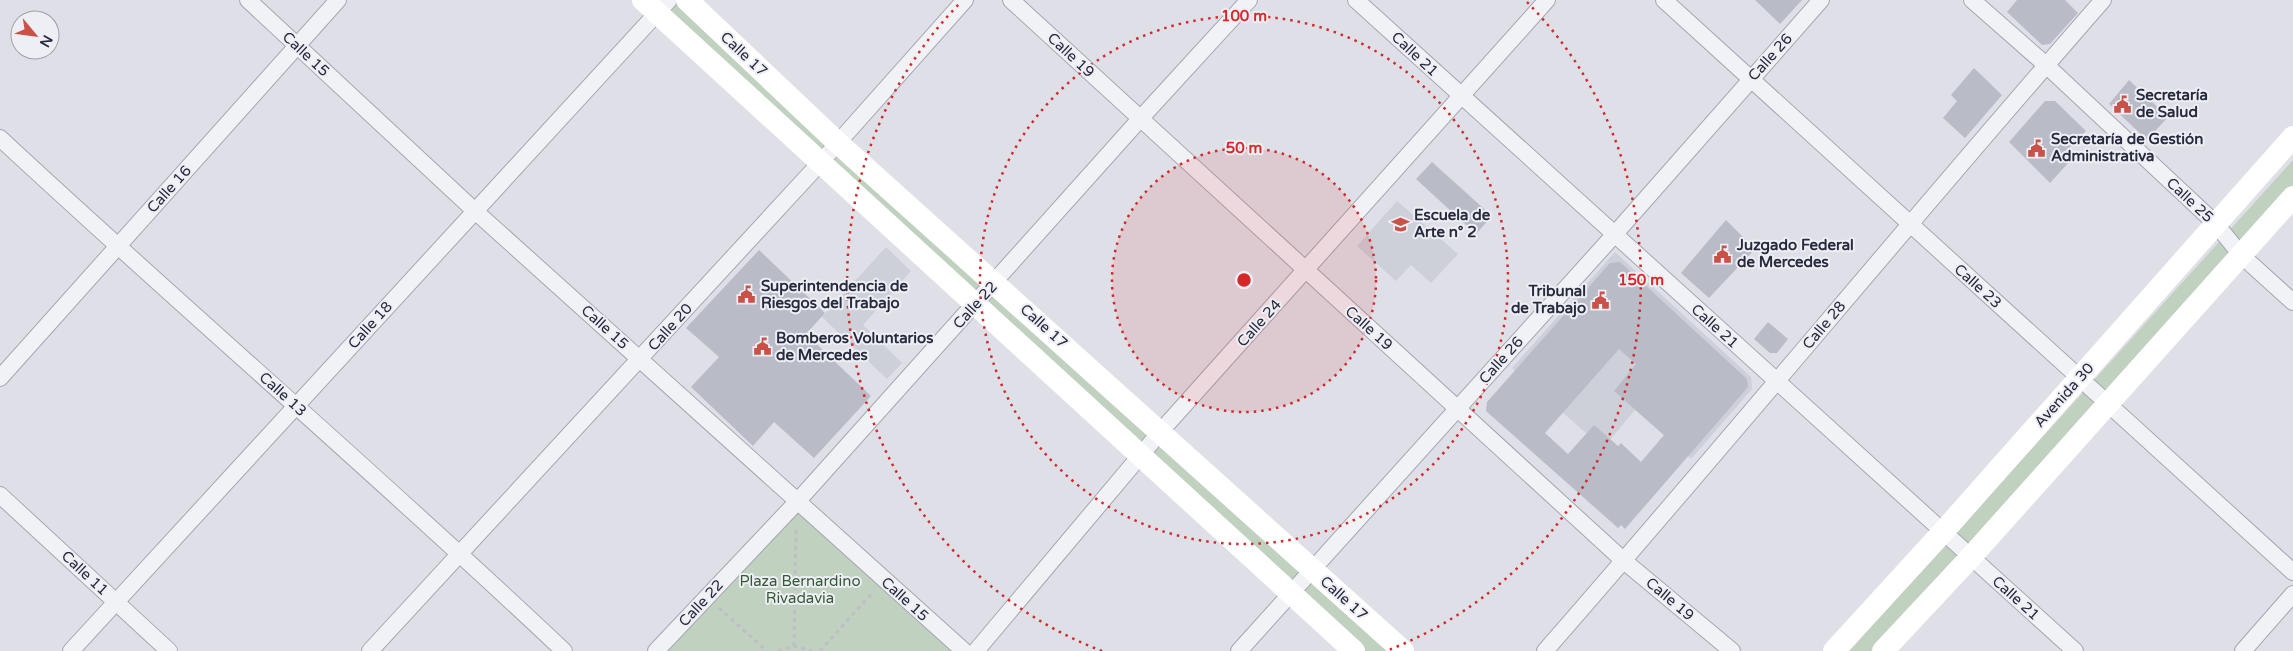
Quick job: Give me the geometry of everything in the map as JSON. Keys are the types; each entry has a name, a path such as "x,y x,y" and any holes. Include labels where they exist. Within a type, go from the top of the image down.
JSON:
{"main road":[{"name":"Calle 17","path":"687,0 838,143 996,282 1402,651"},
{"name":"Calle 17","path":"657,4 820,163 1354,651"},
{"name":"Avenida 30","path":"1834,651 1942,533 2293,137"},
{"path":"1883,651 1970,558 2293,197"}],"street":[{"name":"Calle 15","path":"248,0 474,211 641,359 796,503 964,651"},
{"name":"Calle 16","path":"0,378 338,0"},
{"name":"Calle 20","path":"370,651 641,359 820,163 965,0"},
{"name":"Calle 19","path":"1012,0 1624,561 1732,651"},
{"name":"Calle 22","path":"656,651 796,503 975,306 1140,118 1249,0"},
{"name":"Calle 21","path":"1356,0 1942,533 2075,651"},
{"name":"Calle 24","path":"976,651 1161,431 1547,0"},
{"name":"Calle 23","path":"1664,0 2293,572"},
{"name":"Calle 26","path":"1239,651 1614,235 1821,0"},
{"name":"Calle 25","path":"1972,0 2046,65 2216,224 2241,255 2293,302"},
{"name":"Calle 28","path":"1545,651 1777,382 1909,224 2103,0"},
{"name":"Calle 18","path":"71,651 474,211 657,4"},
{"name":"Calle 13","path":"0,138 117,246 460,553 564,651"},
{"name":"Calle 11","path":"0,495 169,651"},
{"path":"2243,651 2293,594"}],"path":[{"path":"794,646 796,503"},
{"path":"820,651 884,580"},
{"path":"707,597 767,651"},
{"path":"778,651 794,646 812,651"}],"shaded area":[{"name":"Escuela de Arte n° 2","path":"1397,201 1458,254 1431,283 1411,265 1396,281 1357,246"},
{"path":"886,247 911,271 863,325 902,363 887,379 822,317"},
{"path":"1615,252 1751,377 1752,389 1691,459 1635,410 1603,448 1512,368"}],"green space":[{"path":"655,0 682,0 1401,651 1363,651"},
{"path":"2293,160 2293,185 1871,651 1849,651"},
{"name":"Plaza Bernardino Rivadavia","path":"796,503 964,651 656,651"}],"building":[{"path":"1755,0 1802,0 1780,24"},
{"path":"2017,0 2065,0 2078,13 2050,44 2042,45 2007,12"},
{"path":"1974,68 2002,95 1965,138 1943,118 1957,101 1951,95"},
{"path":"2129,80 2168,117 2147,140 2109,104"},
{"path":"2045,101 2055,101 2086,131 2064,153 2071,160 2050,183 2009,142"},
{"path":"1432,162 1492,216 1476,234 1416,179"},
{"path":"1726,220 1755,249 1709,298 1681,273"},
{"name":"Bomberos Voluntarios de Mercedes","path":"759,250 825,313 806,334 871,396 814,458 774,422 753,446 691,387 719,357 686,328"},
{"path":"1620,262 1747,379 1748,387 1625,529 1621,525 1618,528 1486,411 1487,402 1610,263","holes":["1619,349 1636,364 1614,391 1664,435 1641,462 1621,443 1618,446 1594,425 1568,454 1545,433"]},
{"path":"1768,322 1788,339 1777,353 1770,353 1754,339"}],"place":[{"name":"Secretaría de Salud","path":"2122,104"},
{"name":"Secretaría de Gestión Administrativa","path":"2037,148"},
{"name":"Escuela de Arte n° 2","path":"1400,224"},
{"name":"Juzgado Federal de Mercedes","path":"1723,254"},
{"name":"Superintendencia de Riesgos del Trabajo","path":"747,295"},
{"name":"Tribunal de Trabajo","path":"1600,300"},
{"name":"Bomberos Voluntarios de Mercedes","path":"762,347"}]}
